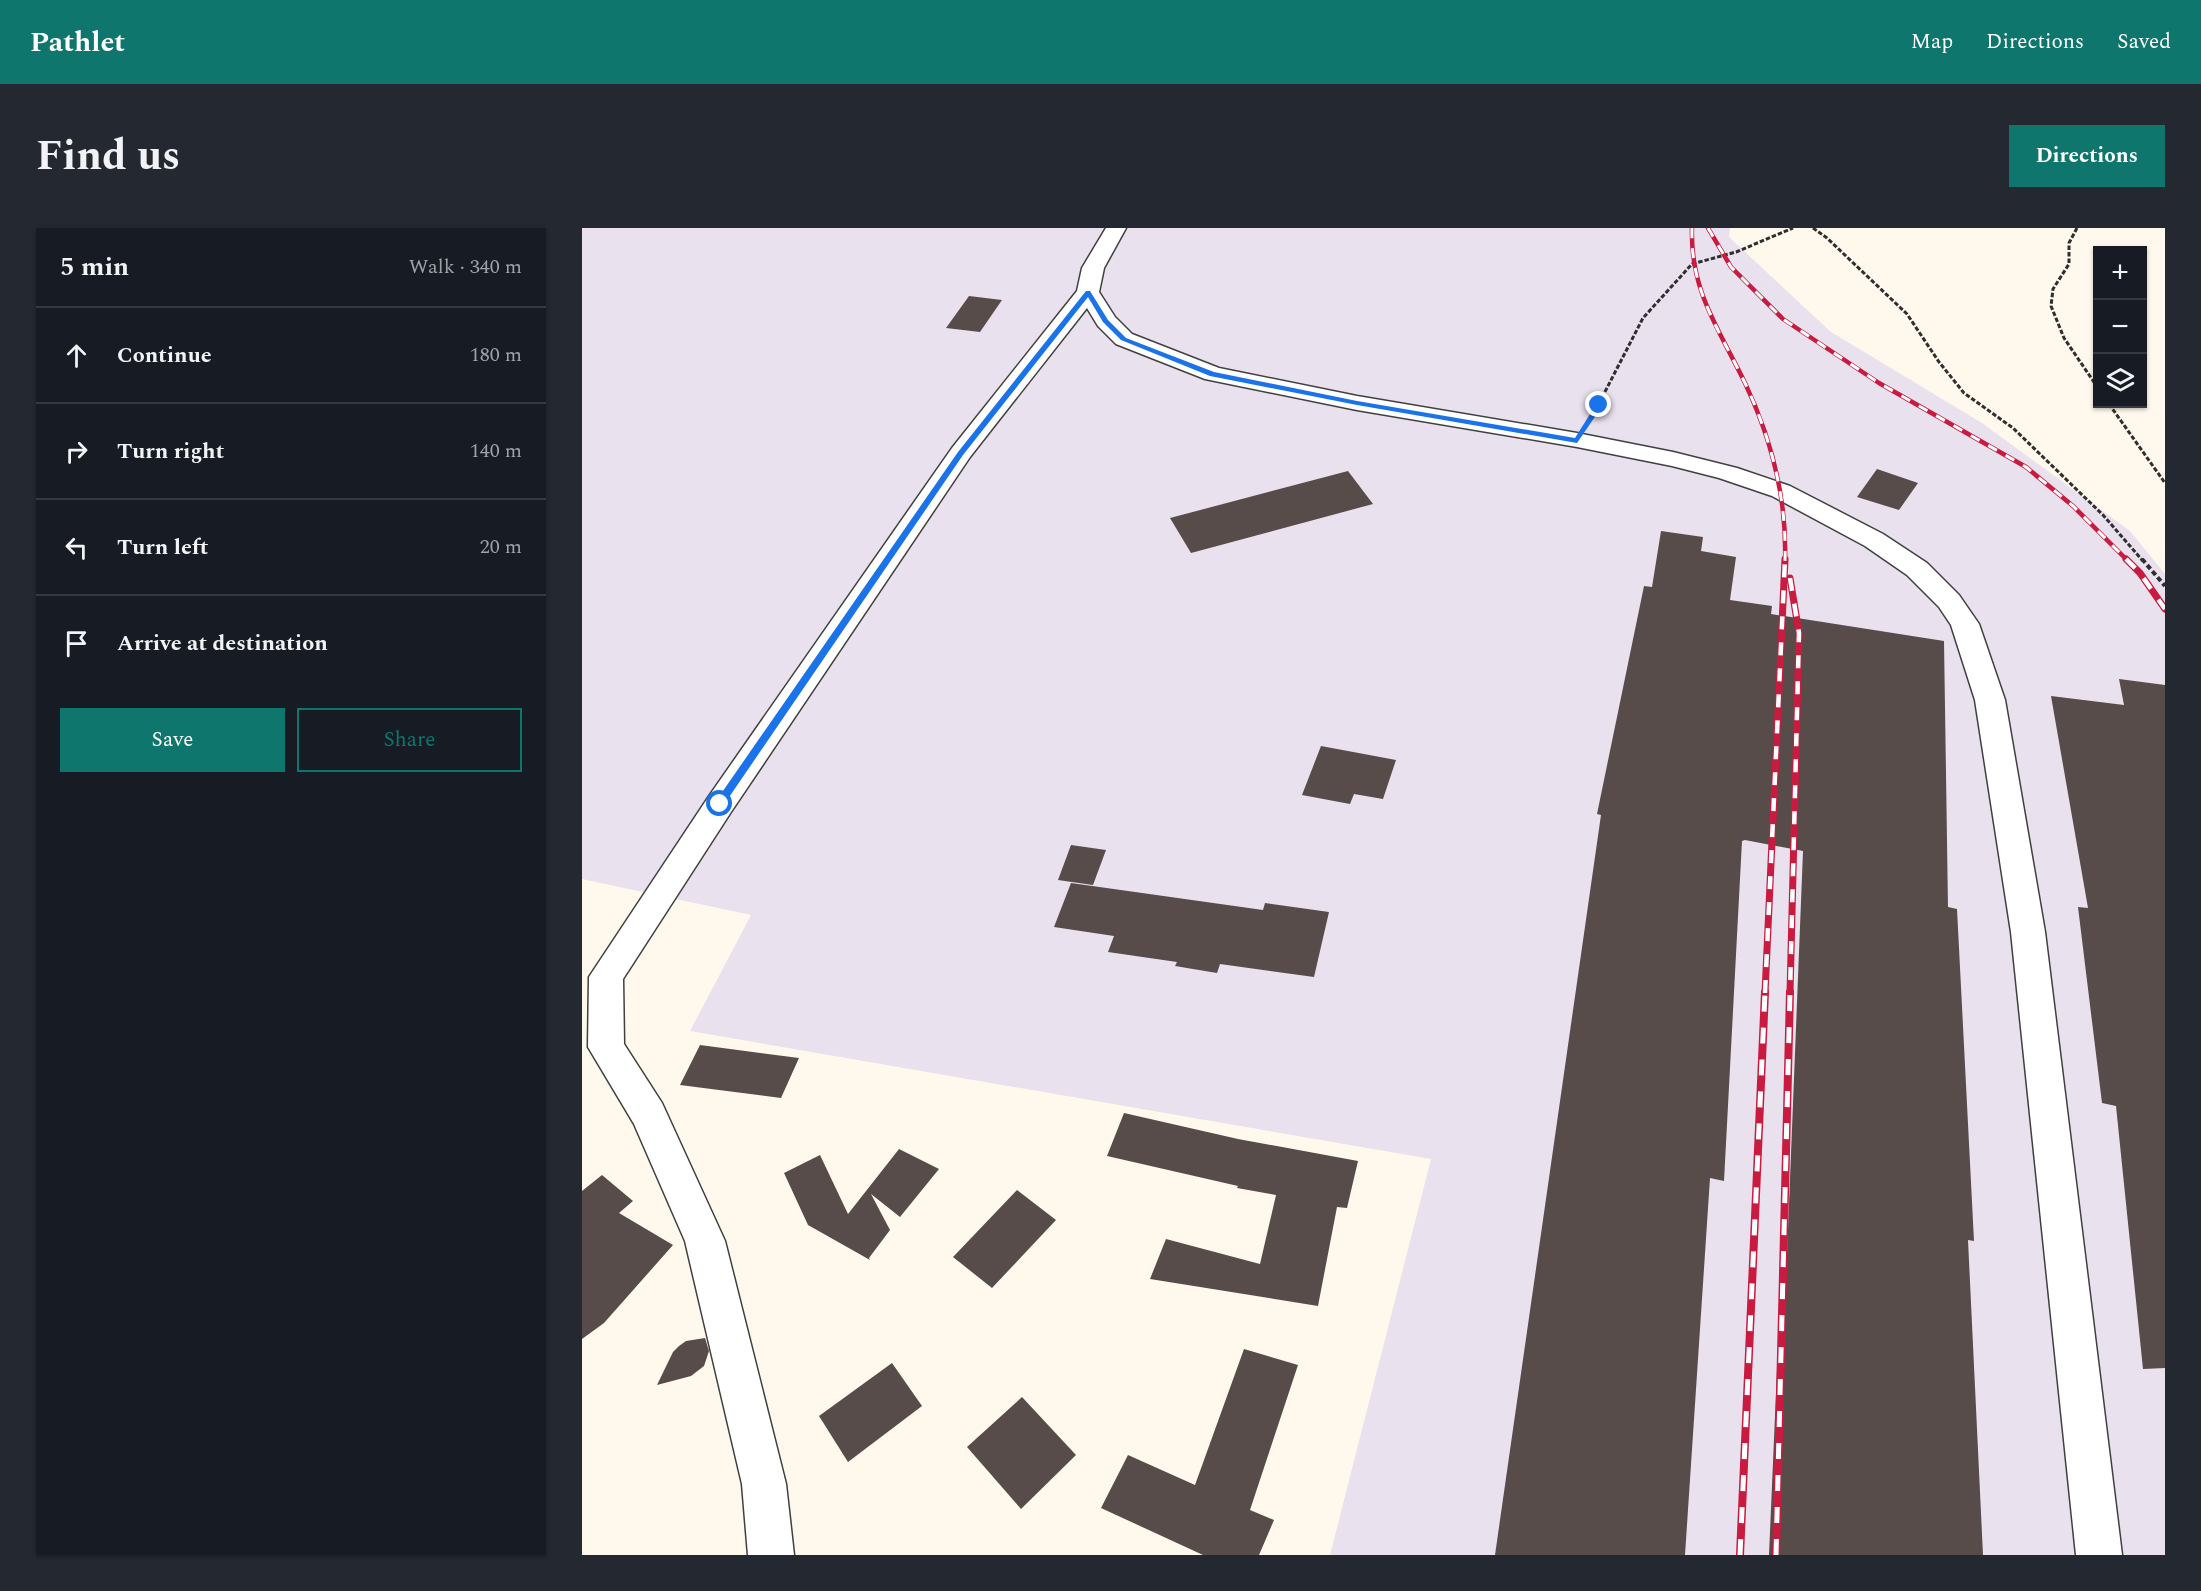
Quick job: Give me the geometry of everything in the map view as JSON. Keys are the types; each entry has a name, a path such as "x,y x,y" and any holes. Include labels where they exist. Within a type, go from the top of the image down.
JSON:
{"street":[{"path":"582,1003 606,977 720,804 960,453 1088,292 1093,268 1116,228"},
{"path":"1088,292 1106,321 1124,339 1213,374 1357,403 1577,440 1684,462 1728,473 1781,491 1874,540 1917,569 1949,601 1965,624 1990,700 2028,932 2099,1555"},
{"path":"606,977 606,1047 649,1115 705,1241 764,1484 771,1555"}],"path":[{"path":"1577,440 1599,405 1643,318 1692,264 1736,252 1793,228"},
{"path":"1813,228 1827,238 1907,314 1939,362 1964,393 1986,407 2030,444 2103,515 2165,586"},
{"path":"2077,228 2068,243 2069,264 2060,274 2052,291 2051,306 2067,343 2093,382"},
{"path":"2112,408 2165,483"}],"shaded area":[{"path":"582,228 1730,228 1729,237 1831,332 1982,423 2130,531 2165,574 2165,1555 1330,1555 1431,1159 690,1031 751,915 582,879"}],"building":[{"path":"969,296 1002,300 980,332 946,328"},
{"path":"1877,469 1918,483 1899,510 1857,497"},
{"path":"1348,471 1373,504 1191,553 1170,518"},
{"path":"1661,531 1703,537 1701,551 1736,557 1730,600 1772,606 1771,614 1944,641 1948,907 1957,909 1974,1241 1968,1240 1983,1555 1769,1555 1782,1254 1787,1255 1803,851 1745,840 1742,841 1724,1181 1710,1178 1685,1555 1495,1555 1601,815 1597,814 1644,586 1652,587"},
{"path":"2119,679 2165,685 2165,1368 2143,1369 2116,1106 2102,1103 2078,907 2088,908 2051,696 2124,705"},
{"path":"1321,746 1396,760 1383,799 1354,794 1350,804 1302,795"},
{"path":"1071,845 1106,850 1093,885 1058,880"},
{"path":"1071,883 1263,910 1265,903 1329,912 1314,977 1220,964 1217,973 1175,966 1177,962 1108,952 1114,936 1054,927"},
{"path":"700,1045 799,1058 781,1098 680,1085"},
{"path":"1124,1113 1238,1139 1358,1161 1347,1208 1337,1207 1318,1306 1150,1279 1166,1239 1260,1264 1276,1195 1237,1188 1238,1186 1107,1156"},
{"path":"899,1149 939,1169 900,1217 871,1194 890,1230 869,1258 870,1260 808,1225 784,1173 820,1155 848,1214"},
{"path":"602,1175 633,1201 619,1213 673,1245 604,1323 582,1339 582,1191"},
{"path":"1017,1190 1056,1220 992,1288 953,1257"},
{"path":"705,1338 709,1351 704,1366 691,1376 657,1385 673,1352 679,1346 686,1341"},
{"path":"1244,1349 1298,1365 1250,1510 1274,1520 1259,1555 1203,1555 1101,1508 1128,1455 1195,1485"},
{"path":"892,1363 922,1406 848,1462 819,1416"},
{"path":"1022,1397 1076,1455 1021,1509 967,1447"}],"railway":[{"path":"1692,228 1693,251 1701,290 1716,327 1745,383 1770,447 1780,492 1785,559"},
{"path":"1708,228 1731,267 1783,319 1879,383 2026,467 2073,506 2140,573 2165,609"},
{"path":"1765,993 1785,559"},
{"path":"1790,578 1799,633 1790,993"},
{"path":"1740,1555 1765,992"},
{"path":"1776,1555 1790,992"}],"route":[{"path":"720,804 960,453 1088,292 1106,321 1124,339 1213,374 1357,403 1577,440 1599,405"}]}
